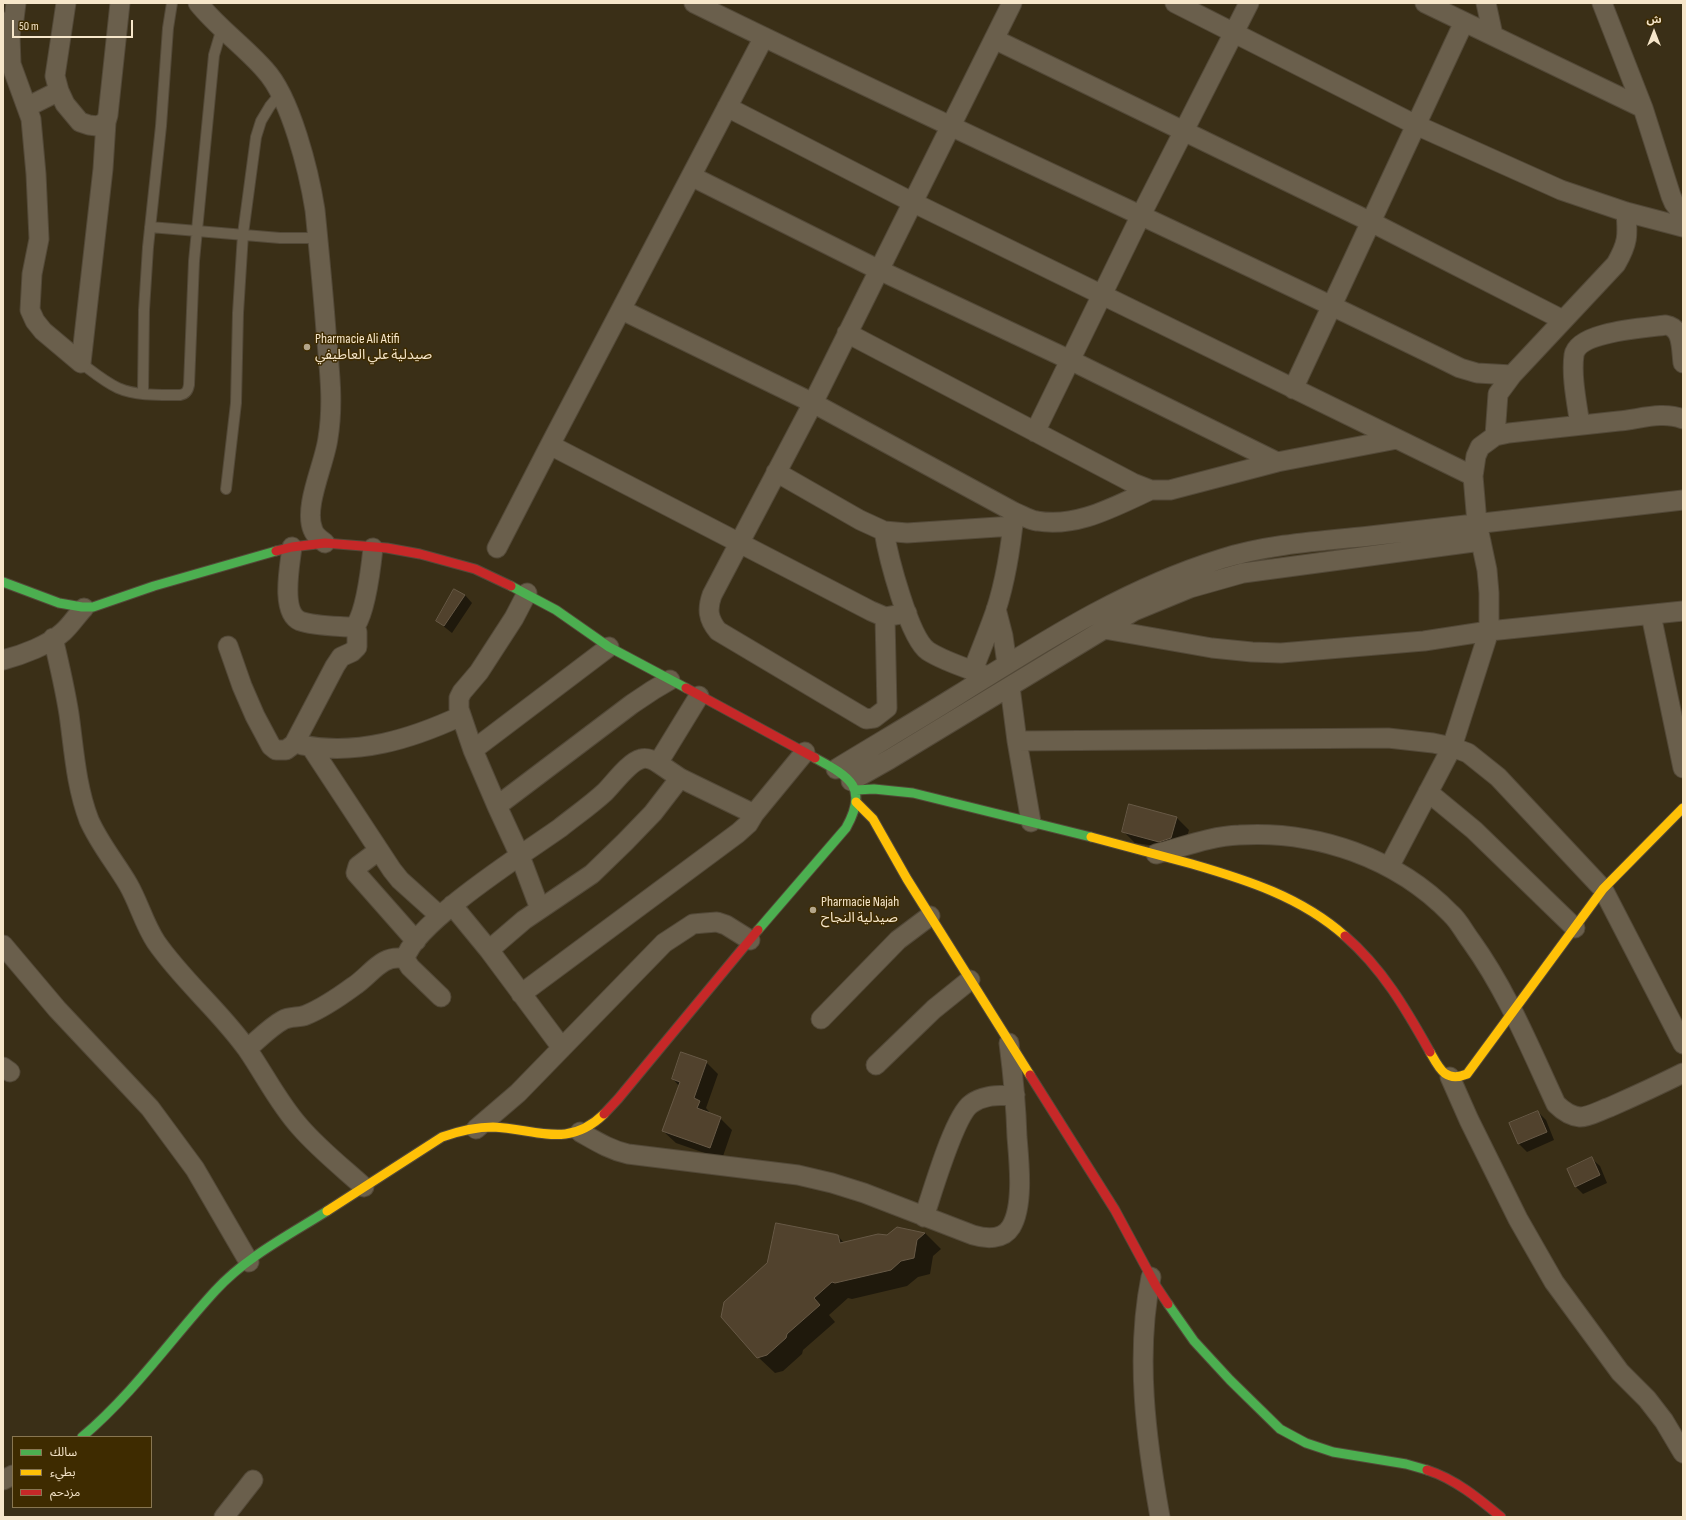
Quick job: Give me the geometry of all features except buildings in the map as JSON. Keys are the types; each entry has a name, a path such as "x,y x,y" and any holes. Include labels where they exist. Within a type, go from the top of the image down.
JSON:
{"street":[{"path":"66,3 55,76 59,91 65,104 80,122 97,126 106,122"},
{"path":"81,364 103,169 106,122 111,98 120,3"},
{"path":"198,3 265,69 271,77 290,117 310,182 316,210 331,391 329,437 310,510 310,520 317,537 325,543"},
{"path":"694,3 950,127 1332,305 1460,368 1478,373 1512,375"},
{"path":"885,617 887,708 874,718 866,719 718,630 712,623 709,614 709,604 712,595 813,403 1012,3"},
{"path":"1174,3 1416,125 1561,190 1626,212 1683,227"},
{"path":"1035,432 1103,296 1141,215 1249,3"},
{"path":"1425,3 1643,108"},
{"path":"1486,3 1493,36"},
{"path":"1602,3 1643,108 1671,196 1683,215"},
{"path":"10,15 11,64 27,107 34,140 39,239 32,274 30,310 34,321 43,331 81,364"},
{"path":"1294,389 1464,22"},
{"path":"497,548 764,37"},
{"path":"994,39 1371,222 1564,320"},
{"path":"27,107 59,91"},
{"path":"727,107 912,202 1473,476"},
{"path":"691,176 879,270 1070,360 1277,462"},
{"path":"1495,436 1498,394 1512,375 1616,264 1625,248 1628,233 1626,212"},
{"path":"622,310 813,403 1014,519"},
{"path":"1580,426 1573,370 1574,353 1585,341 1598,335 1666,325 1674,327 1679,332 1683,363"},
{"path":"847,333 1133,483 1151,490 1170,490 1277,462 1397,439"},
{"path":"1389,867 1452,747 1489,631 1489,594 1479,532 1473,476 1476,456 1480,447 1495,436 1509,433 1580,426 1661,415 1676,416 1683,419"},
{"path":"550,445 871,612 885,617 907,613"},
{"path":"776,472 860,520 884,531 907,533 1014,519 1054,523 1071,522 1091,516 1151,490"},
{"path":"853,785 890,759 1134,611 1168,596 1208,582 1243,573 1479,532 1683,500"},
{"path":"981,673 1009,554 1014,519"},
{"path":"884,531 890,563 916,637 927,650 981,673"},
{"path":"836,769 981,673 1007,664 1090,615 1168,577 1249,551 1280,546 1479,532"},
{"path":"3,582 69,605 84,608 93,607 154,586 292,547 325,543 399,550 448,561 475,569 527,593 556,610 609,647 836,769 853,785 904,792 1031,822 1156,854 1223,873 1266,888 1297,902 1328,922 1353,942 1390,984 1441,1072 1450,1077 1460,1078 1467,1074 1603,889 1683,808"},
{"path":"292,547 288,582 291,612 300,621 350,627 355,626 359,620 367,587 373,548"},
{"path":"527,593 514,618 479,672 462,692 459,702 461,716 473,750 520,856 540,909"},
{"path":"3,660 16,656 63,632 84,608"},
{"path":"996,609 1003,636 1007,664"},
{"path":"1104,629 1212,648 1281,653 1424,641 1489,631 1683,612"},
{"path":"1651,615 1683,768"},
{"path":"303,745 335,666 342,657 352,652 357,647 357,632 355,626"},
{"path":"53,638 69,712 77,775 89,820 106,853 128,883 139,905 148,930 157,943 247,1049 300,1128 364,1187"},
{"path":"228,646 242,686 255,716 271,746 276,750 286,750 303,745 336,749 367,747 411,737 461,716"},
{"path":"473,750 609,647"},
{"path":"497,806 632,704 670,680"},
{"path":"1010,687 1017,741 1031,822"},
{"path":"658,763 699,696"},
{"path":"1017,741 1388,738 1412,740 1452,747 1468,753 1498,777 1603,889 1683,1044"},
{"path":"303,745 400,880 446,911 489,950 562,1048"},
{"path":"521,994 738,833 748,824 754,814 805,752"},
{"path":"441,997 410,967 405,959 407,952 416,940 446,911 581,812 605,792 636,761 646,758 658,763 680,778 754,814"},
{"path":"489,950 512,928 592,874 653,813 680,778"},
{"path":"83,1436 100,1422 152,1366 216,1290 248,1262 442,1137 456,1132 476,1129 502,1128 547,1134 580,1132 600,1118 618,1099 750,940 846,828 856,810 853,785"},
{"path":"1428,792 1474,830 1575,928"},
{"path":"856,802 873,820 930,916 1115,1210 1151,1277 1194,1341 1230,1380 1280,1429 1306,1443 1333,1452 1406,1464 1436,1473 1468,1490 1494,1509 1501,1517"},
{"path":"1156,854 1205,841 1238,835 1272,835 1312,840 1355,851 1389,867 1428,893 1452,914 1486,962 1514,1012 1556,1104 1564,1112 1572,1116 1582,1117 1602,1110 1651,1090 1683,1073"},
{"path":"378,851 358,866 356,873 416,940"},
{"path":"821,1019 898,940 930,916"},
{"path":"476,1129 518,1093 664,943 693,924 717,922 750,940"},
{"path":"3,945 57,1009 150,1108 195,1170 248,1262"},
{"path":"247,1049 281,1020 302,1016 317,1010 354,986 384,961 391,958 405,959"},
{"path":"876,1064 934,1009 970,980"},
{"path":"580,1132 615,1151 628,1154 798,1175 832,1183 864,1193 973,1236 985,1238 1004,1235 1011,1228 1016,1217 1019,1191 1015,1095 1010,1042"},
{"path":"1450,1077 1468,1120 1518,1219 1554,1282 1620,1372 1648,1400 1664,1422 1683,1453"},
{"path":"924,1217 955,1130 970,1104 984,1097 1015,1095"},
{"path":"1151,1277 1147,1297 1143,1357 1146,1418 1160,1517"},
{"path":"3,1480 12,1476"},
{"path":"224,1517 253,1480"}],"lane":[{"path":"143,394 144,310 150,227 162,119 168,28 172,3"},
{"path":"81,364 118,388 143,394 180,395 186,393 188,388 191,303 196,231 214,54 222,28"},
{"path":"226,489 236,404 238,313 243,234 256,137 266,112 280,94"},
{"path":"150,227 280,238 318,238"}],"traffic: fast":[{"path":"3,582 59,603 82,607 93,607 154,586 276,551"},
{"path":"511,586 556,610 609,647 686,688"},
{"path":"758,930 846,828 853,814 856,802 856,793 852,785 838,771 815,758"},
{"path":"856,790 874,789 913,793 1091,837"},
{"path":"83,1436 135,1385 199,1309 227,1279 268,1247 327,1211"},
{"path":"1168,1304 1194,1341 1230,1380 1280,1429 1306,1443 1333,1452 1406,1464 1427,1470"}],"traffic: slow":[{"path":"856,802 873,819 907,879 1030,1075"},
{"path":"1430,1052 1436,1063 1448,1075 1453,1077 1467,1074 1603,889 1683,808"},
{"path":"1091,837 1192,864 1273,891 1292,900 1328,922 1345,936"},
{"path":"327,1211 442,1137 467,1130 493,1127 538,1133 565,1134 578,1131 591,1125 604,1114"}],"traffic: jam":[{"path":"276,551 292,547 325,543 387,548 420,554 475,569 511,586"},
{"path":"686,688 815,758"},
{"path":"604,1114 758,930"},
{"path":"1345,936 1382,975 1412,1020 1430,1052"},
{"path":"1030,1075 1115,1210 1156,1286 1168,1304"},
{"path":"1427,1470 1447,1478 1457,1484 1475,1496 1501,1517"}],"place":[{"name":"Pharmacie Ali Atifi صيدلية علي العاطيفي","path":"307,347"},
{"name":"Pharmacie Najah صيدلية النجاح","path":"813,910"}]}
